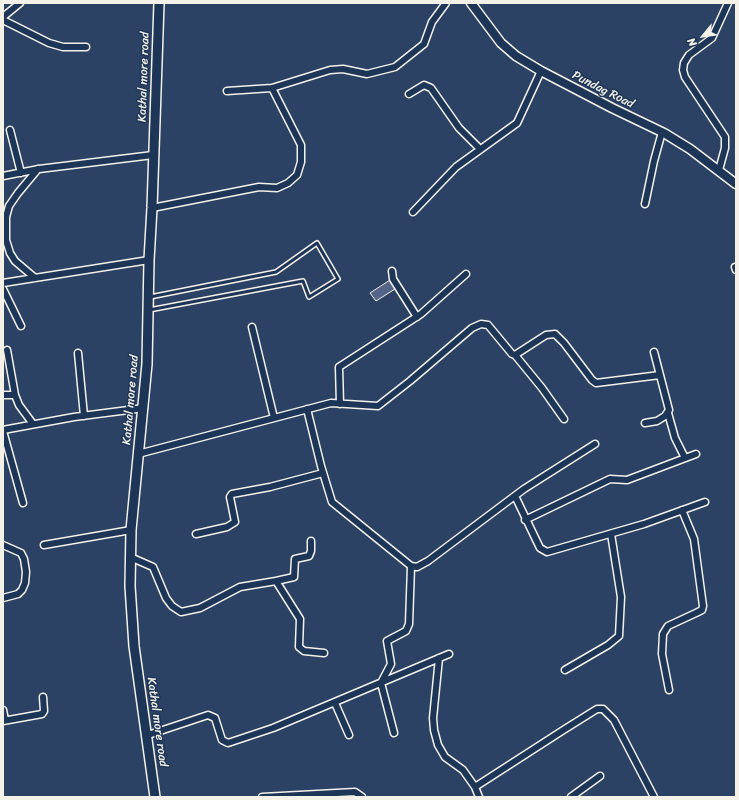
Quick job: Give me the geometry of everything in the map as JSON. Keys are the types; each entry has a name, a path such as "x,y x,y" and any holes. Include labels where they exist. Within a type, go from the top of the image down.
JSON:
{"main road":[{"name":"Kathal more road","path":"155,797 148,735 134,646 130,586 130,557 131,530 144,408 147,364 149,260 159,3"}],"street":[{"path":"227,91 272,88 326,70 343,69 367,74 395,67 424,44 432,22 446,3"},
{"name":"Pundag Road","path":"471,3 501,43 516,56 541,71 612,108 662,132 690,149 736,184"},
{"path":"719,170 725,148 723,134 685,77 683,70 684,63 689,55 712,38 728,3"},
{"path":"16,4 3,19 49,43 63,47 86,47"},
{"path":"413,212 456,167 480,149 506,133 518,123 541,71"},
{"path":"410,94 424,85 431,88 459,128 480,149"},
{"path":"152,208 259,187 277,188 297,175 301,162 301,145 272,88"},
{"path":"10,130 21,173"},
{"path":"645,204 662,132"},
{"path":"3,176 39,169 153,155"},
{"path":"35,278 20,266 10,253 6,240 6,217 9,206 39,169"},
{"path":"3,283 149,260"},
{"path":"392,271 393,279 417,317"},
{"path":"340,404 339,367 417,317 466,274"},
{"path":"3,289 21,326"},
{"path":"138,454 330,403 378,406 472,328 481,324 488,325 512,354 515,354 542,388 564,420"},
{"path":"252,326 274,418"},
{"path":"515,354 546,335 555,334 596,383 660,375"},
{"path":"7,350 15,395 19,405 33,424"},
{"path":"654,352 669,406 668,413 675,438 685,458"},
{"path":"78,353 84,416"},
{"path":"3,395 15,395"},
{"path":"23,504 3,430 84,416 144,408"},
{"path":"308,409 323,473 332,502 338,509 411,566 417,567 438,554 515,496 595,444"},
{"path":"645,423 657,421 668,413"},
{"path":"525,520 610,478 627,480 696,454"},
{"path":"196,534 227,527 235,522 230,497 232,494 270,487 323,473"},
{"path":"515,496 525,520 540,548 547,552 611,534 706,502"},
{"path":"669,690 662,654 662,640 664,632 668,626 701,610 703,606 694,539 682,510"},
{"path":"44,545 131,530"},
{"path":"566,670 608,645 616,639 620,633 621,597 611,534"},
{"path":"130,557 153,567 166,598 172,606 181,612 200,608 240,587 294,577 294,559 309,556 311,551 311,541"},
{"path":"3,545 21,553 24,559 26,572 25,583 22,590 18,594 3,598"},
{"path":"394,733 381,683 391,664 387,641 406,630 409,624 411,566"},
{"path":"276,581 300,619 299,647 304,651 324,653"},
{"path":"148,735 208,715 215,718 222,740 228,743 273,728 449,654"},
{"path":"438,658 434,730 443,755 460,766 475,787 479,797"},
{"path":"3,710 4,721 42,714 44,712 43,697"},
{"path":"335,703 349,736"},
{"path":"475,787 597,709 603,709 614,720 654,797"},
{"path":"571,797 600,776"},
{"path":"262,797 355,792 362,797"}],"lane":[{"path":"148,297 276,272 317,243 338,279 309,297 302,281 148,310"}],"building":[{"path":"390,280 395,289 376,301 370,293"}]}
